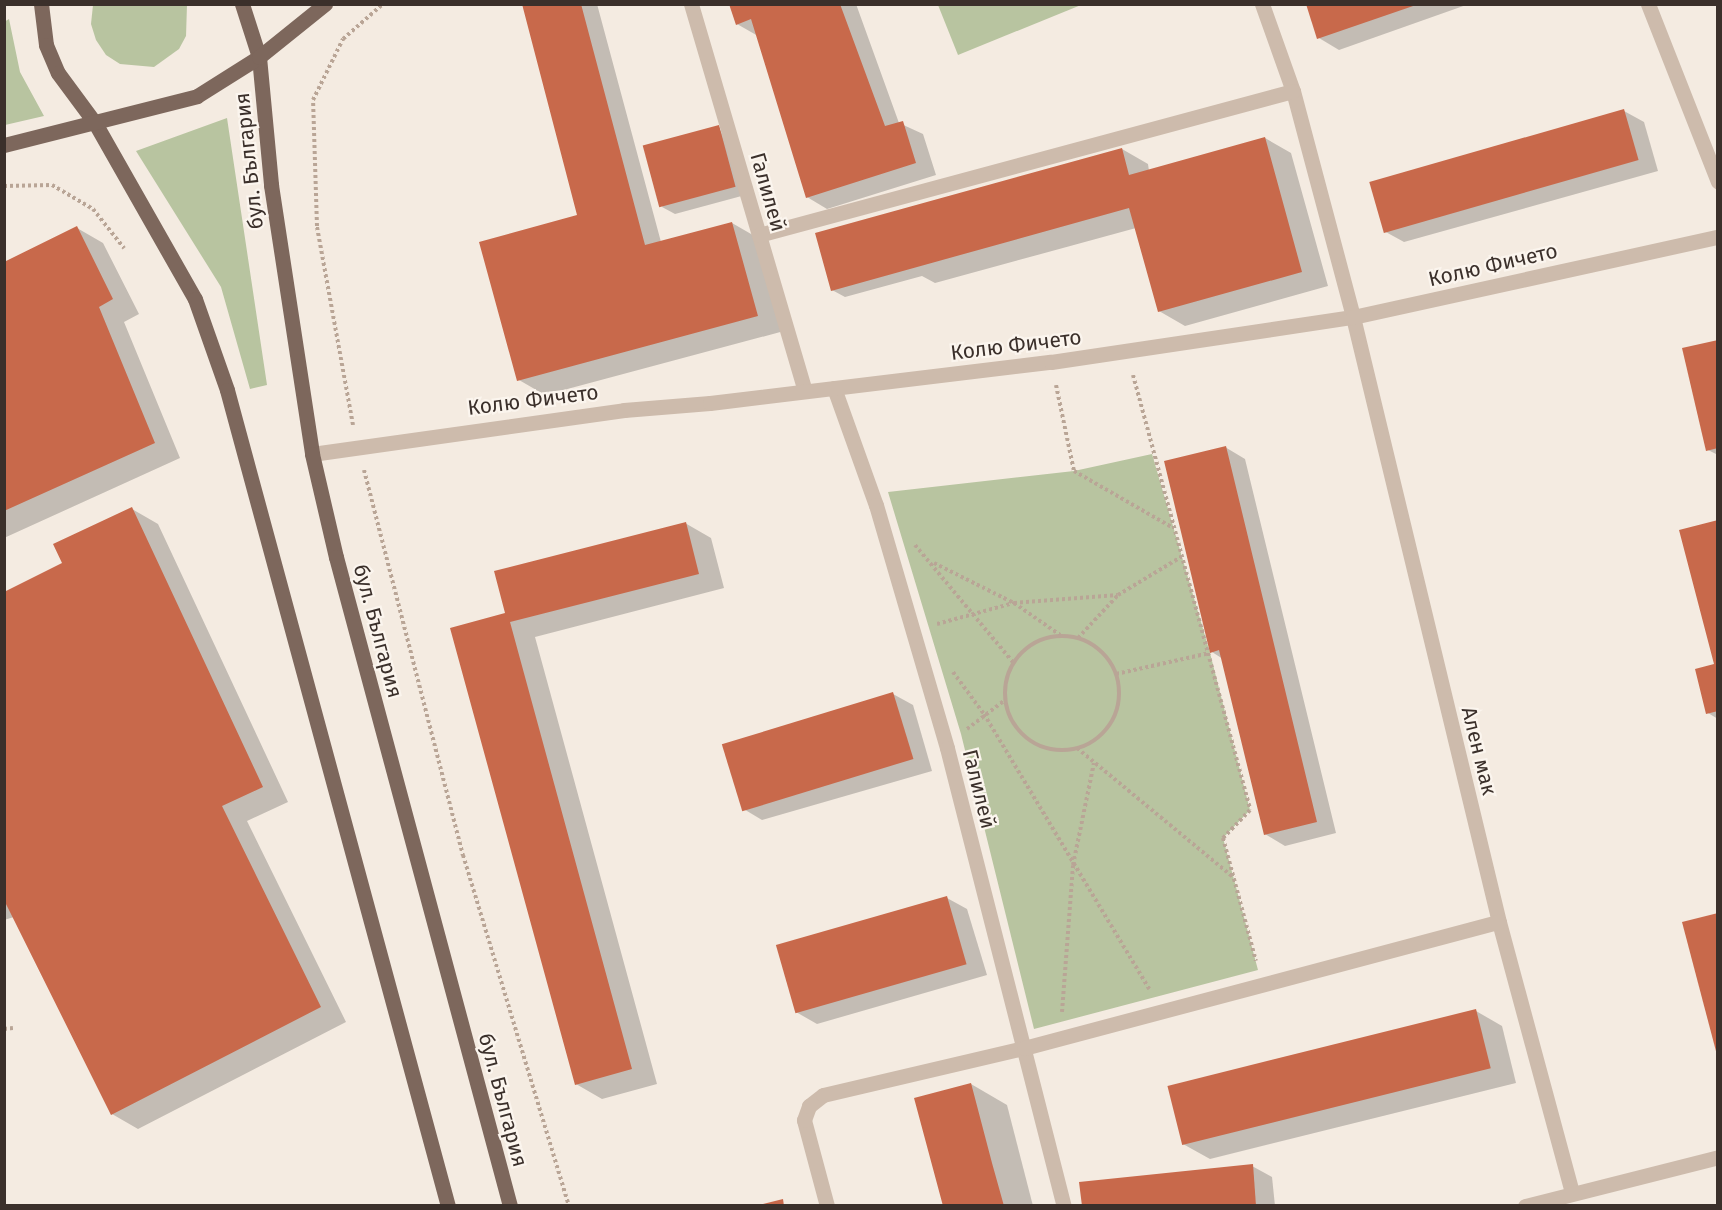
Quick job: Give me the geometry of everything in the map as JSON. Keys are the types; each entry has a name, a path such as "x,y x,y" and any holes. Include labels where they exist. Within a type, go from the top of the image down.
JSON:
{"main road":[{"path":"41,4 46,45 58,73 95,123 195,299 227,390 448,1206"},
{"name":"бул. България","path":"242,4 259,57 271,185 312,454 336,557 510,1206"},
{"path":"4,145 197,96 259,57 325,4"}],"street":[{"name":"Галилей","path":"691,4 805,391"},
{"name":"Ален мак","path":"1263,4 1293,91 1353,317 1499,922 1572,1193"},
{"path":"1648,4 1718,182"},
{"path":"759,235 1293,91"},
{"name":"Колю Фичето","path":"312,454 624,410 1051,362 1353,317 1718,237"},
{"name":"Галилей","path":"834,388 876,505 948,748 1064,1206"},
{"path":"827,1206 804,1120 809,1106 823,1095 1024,1048 1499,922"},
{"path":"1524,1206 1718,1157"}],"path":[{"path":"383,4 343,39 313,100 317,226 337,354 358,447 463,855 568,1206"},
{"path":"4,186 52,185 93,209 124,248"},
{"path":"1127,351 1173,529 1210,653 1250,810 1223,838 1263,984"},
{"path":"1051,362 1074,471 1173,529"},
{"path":"907,537 931,561 1013,662"},
{"path":"1078,638 1118,595 1181,557"},
{"path":"931,561 1014,603 1060,635 1078,638 1095,645 1116,674 1116,711 1107,728 1094,741 1077,748 1058,750 1039,746 1010,719 1005,700 1005,680 1013,662 1025,648 1060,635"},
{"path":"913,630 1014,603 1118,595"},
{"path":"920,653 936,648 984,714 1161,1010"},
{"path":"1116,674 1210,653"},
{"path":"948,748 984,714 1005,700"},
{"path":"1077,748 1236,879"},
{"path":"1060,1038 1073,865 1094,764"},
{"path":"4,1029 13,1028"}],"green space":[{"path":"93,5 187,5 186,36 179,49 154,67 120,64 106,55 96,40 91,24"},
{"path":"938,5 1081,5 958,55"},
{"path":"9,19 20,72 44,116 5,125 4,22"},
{"path":"227,118 267,385 250,389 221,287 136,151"},
{"path":"1152,454 1210,653 1250,810 1223,838 1258,970 1034,1029 961,734 888,492 1074,471"}],"building":[{"path":"522,4 581,4 645,245 732,222 758,316 517,381 479,242 577,215"},
{"path":"729,4 840,4 885,126 903,121 916,163 806,198 751,19 736,25"},
{"path":"1306,4 1416,4 1416,5 1317,39"},
{"path":"1624,109 1639,160 1384,233 1369,182"},
{"path":"719,125 736,187 659,207 643,145"},
{"path":"1265,137 1302,272 1158,312 1129,208 831,291 815,233 1122,148 1129,175"},
{"path":"77,226 113,299 99,307 155,443 4,511 4,262"},
{"path":"1718,340 1718,448 1706,451 1682,348"},
{"path":"1226,446 1317,822 1264,835 1219,650 1210,653 1164,461"},
{"path":"132,507 263,787 222,806 321,1007 111,1115 4,900 4,592 62,563 53,544"},
{"path":"1718,520 1718,711 1706,714 1695,669 1714,664 1679,530"},
{"path":"686,522 699,574 510,622 632,1069 575,1085 450,628 505,613 494,571"},
{"path":"893,692 913,759 742,811 722,744"},
{"path":"947,896 967,964 795,1013 776,945"},
{"path":"1718,913 1718,1055 1717,1055 1682,922"},
{"path":"1476,1009 1491,1068 1182,1145 1167,1086"},
{"path":"971,1083 1004,1206 943,1206 914,1098"},
{"path":"1253,1164 1256,1206 1082,1206 1079,1182"},
{"path":"783,1199 784,1206 759,1206 759,1205"}]}
